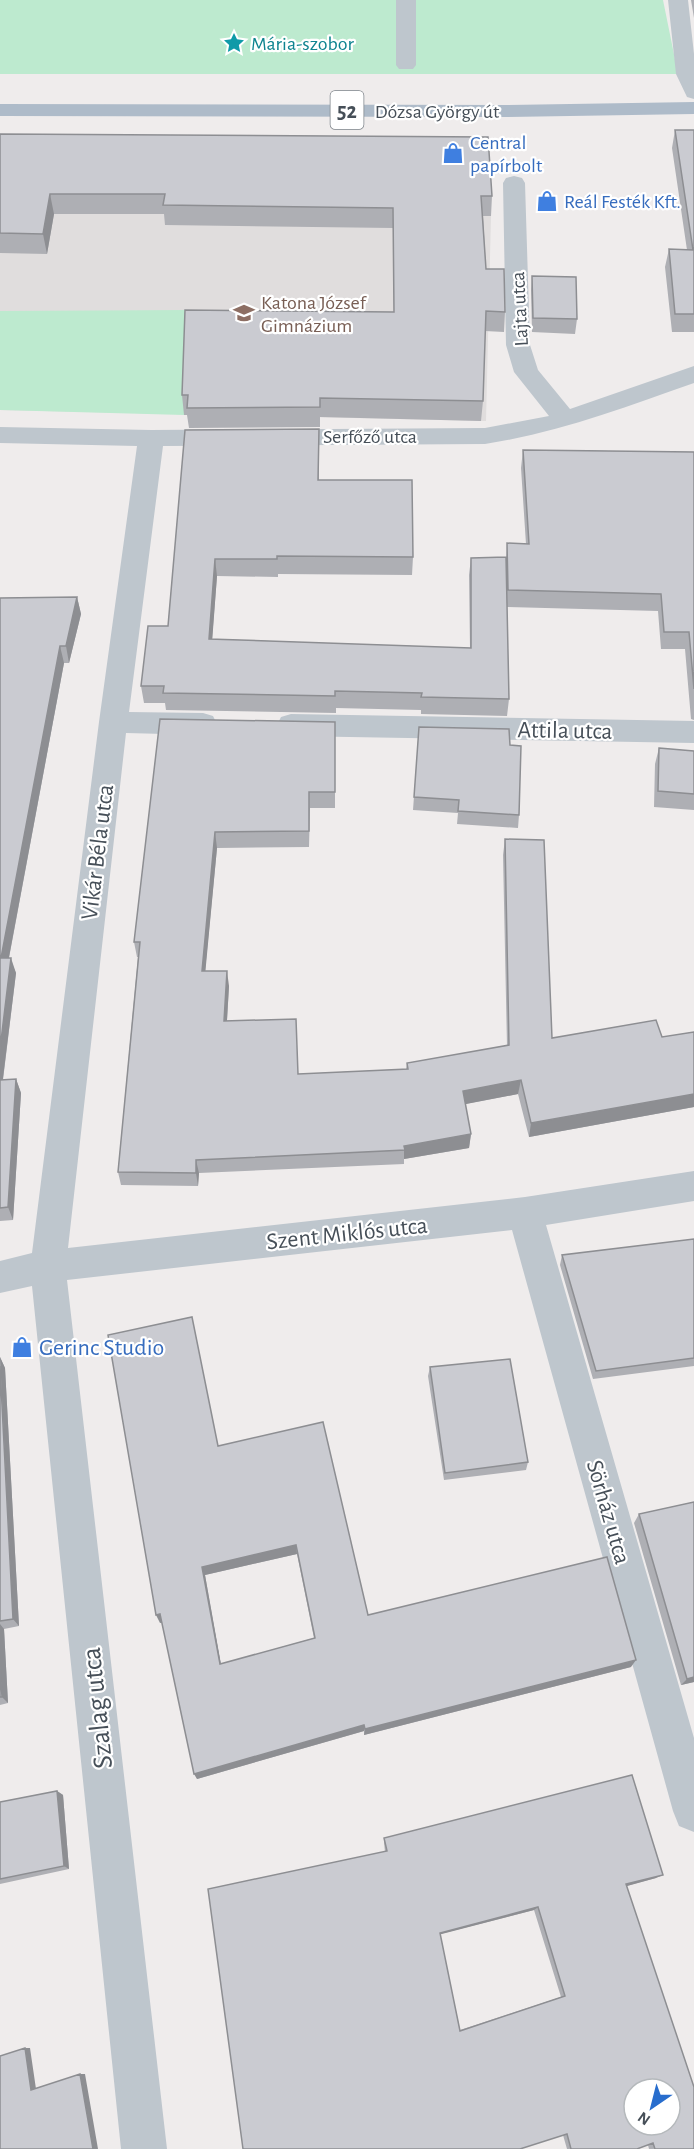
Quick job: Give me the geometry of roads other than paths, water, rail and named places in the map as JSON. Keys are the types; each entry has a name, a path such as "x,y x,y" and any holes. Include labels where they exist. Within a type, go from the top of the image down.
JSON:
{"main road":[{"name":"Dózsa György út","path":"0,110 506,111 694,108"}],"street":[{"path":"405,65 406,0"},
{"path":"678,0 686,74 694,93"},
{"name":"Lajta utca","path":"514,183 518,345 526,372 565,420"},
{"name":"Serfőző utca","path":"0,435 151,438 485,436 536,428 565,420 694,374"},
{"name":"Vikár Béla utca","path":"48,1266 113,722 151,438"},
{"path":"113,722 231,724"},
{"name":"Attila utca","path":"267,725 694,732"},
{"name":"Szent Miklós utca","path":"0,1277 48,1266 525,1213 694,1186"},
{"name":"Sörház utca","path":"525,1213 694,1811"},
{"name":"Szalag utca","path":"48,1266 144,2149"}],"place":[{"name":"Mária-szobor","path":"234,43"},
{"name":"Central papírbolt","path":"453,153"},
{"name":"Reál Festék Kft.","path":"547,201"},
{"name":"Katona József Gimnázium","path":"244,313"},
{"name":"Gerinc Studio","path":"22,1347"}]}
